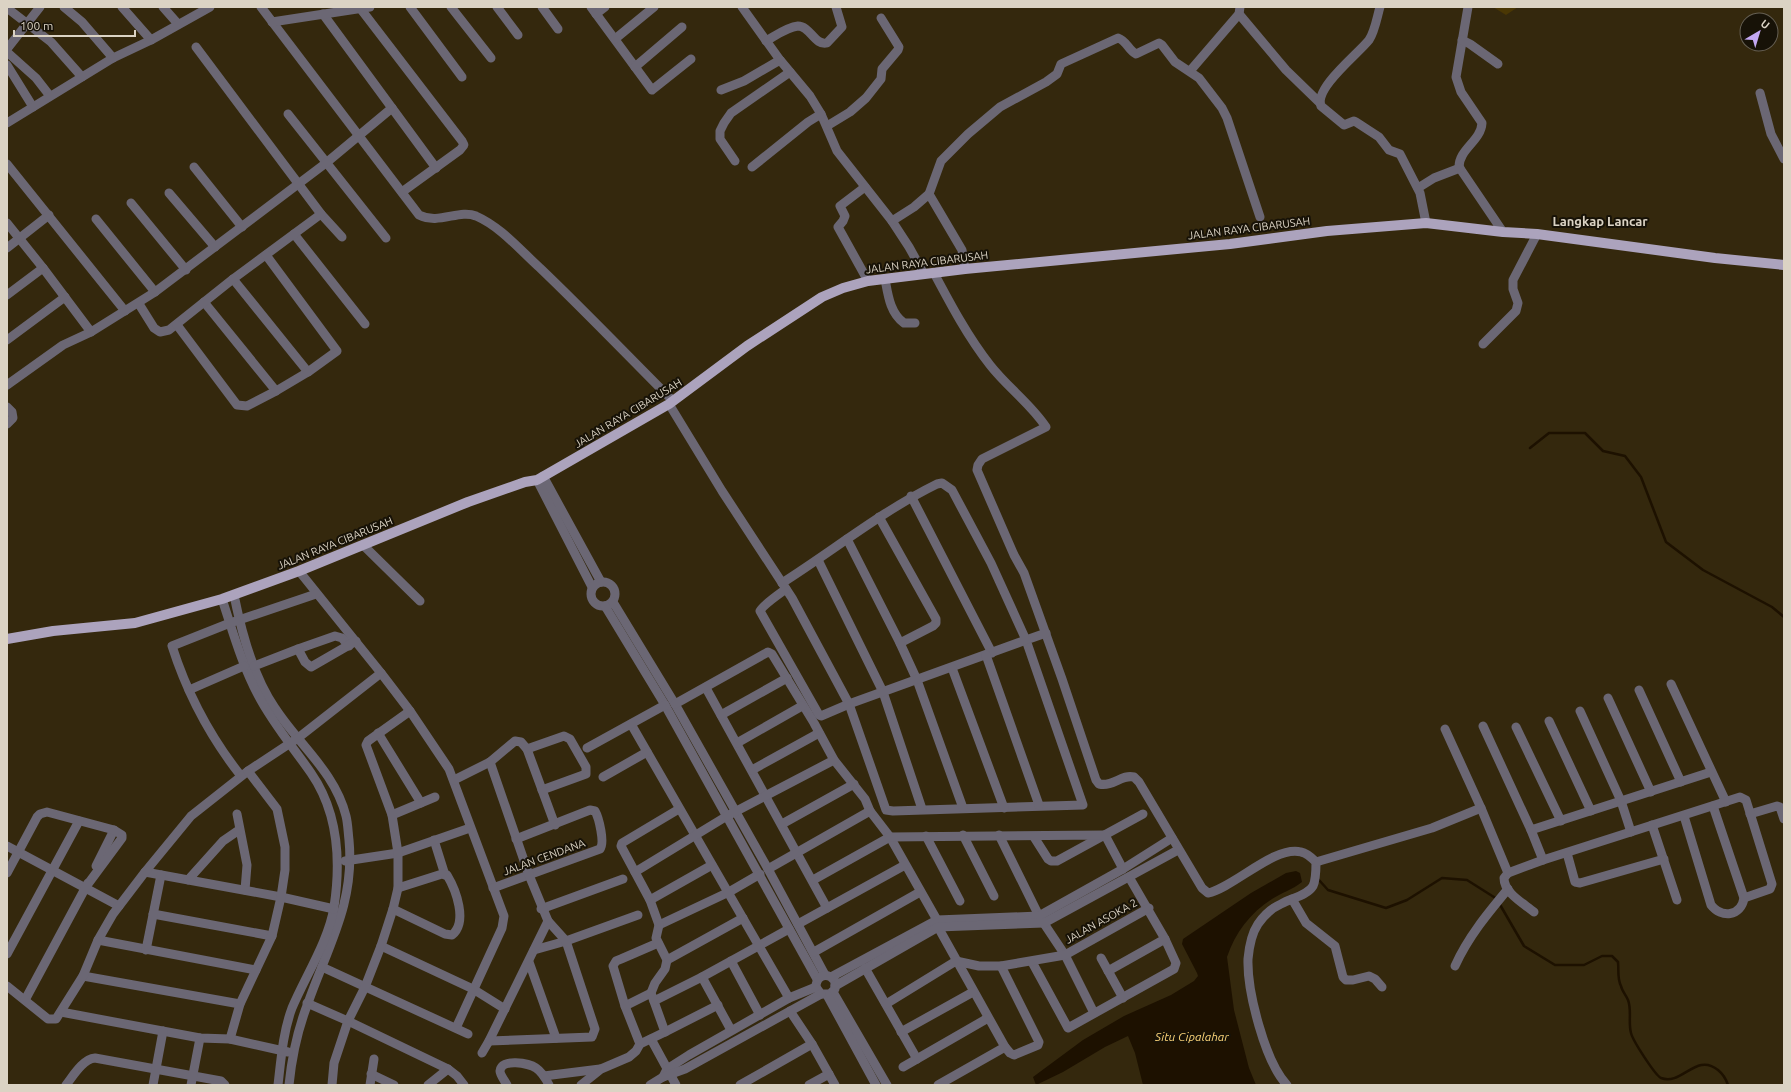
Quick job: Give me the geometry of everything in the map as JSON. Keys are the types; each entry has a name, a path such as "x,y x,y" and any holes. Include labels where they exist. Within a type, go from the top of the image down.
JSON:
{"main road":[{"name":"JALAN RAYA CIBARUSAH","path":"7,639 53,631 135,623 222,599 299,571 468,502 540,478 671,403 747,346 822,297 843,288 868,281 965,269 1230,244 1326,231 1426,223 1503,232 1537,234 1707,257 1784,265"}],"street":[{"path":"7,49 40,7"},
{"path":"64,7 82,22 113,58"},
{"path":"122,7 151,40"},
{"path":"163,7 178,24"},
{"path":"261,7 419,215 426,219 436,220 474,215 497,229 575,302 671,403 722,491 784,586 792,598 849,704 886,810 1083,805 1026,640 991,563 952,490 942,483 911,496 818,560 784,586 773,600 763,606 760,611 818,715 822,716 849,704 1026,640 1046,634"},
{"path":"410,7 462,77"},
{"path":"451,7 491,58"},
{"path":"497,7 518,36"},
{"path":"542,7 558,29"},
{"path":"604,7 594,10 652,90 691,59"},
{"path":"615,39 654,7"},
{"path":"742,7 780,60 810,96 822,114 837,150 892,221 924,274"},
{"path":"766,41 791,28 800,26 805,28 820,43 827,43 842,27 836,7"},
{"path":"1320,103 1322,92 1369,40 1380,7"},
{"path":"1468,7 1456,77 1457,84 1482,123 1479,134 1462,154 1459,161 1460,168 1503,232"},
{"path":"7,8 51,42 82,77"},
{"path":"7,123 113,58 151,40 207,8"},
{"path":"272,22 365,8 464,145 460,150 402,192"},
{"path":"1190,72 1239,10 1286,70 1320,103 1321,106 1344,125 1354,121 1356,122 1379,137 1389,150 1400,154 1418,188 1426,223"},
{"path":"323,14 436,168"},
{"path":"827,126 859,105 881,79 882,69 898,50 899,47 881,18"},
{"path":"635,67 682,27"},
{"path":"892,221 914,207 929,194 938,167 946,155 1000,107 1046,82 1057,74 1061,64 1118,38 1124,40 1131,51 1136,54 1159,43 1171,58 1199,78 1224,112 1260,217"},
{"path":"1462,40 1498,64"},
{"path":"196,47 321,214 342,237"},
{"path":"7,52 32,74 50,96"},
{"path":"721,90 744,81 780,60"},
{"path":"7,65 33,107"},
{"path":"735,161 720,139 720,129 731,113 790,72"},
{"path":"1760,93 1770,134 1784,159"},
{"path":"7,385 63,345 91,332 139,304 326,163 392,108"},
{"path":"288,114 386,238"},
{"path":"752,167 808,122 822,114"},
{"path":"7,164 125,311"},
{"path":"194,167 242,227"},
{"path":"1418,188 1434,178 1460,168"},
{"path":"866,187 840,206 845,216 844,221 838,227 868,281"},
{"path":"169,193 215,247"},
{"path":"929,194 962,250 965,269"},
{"path":"132,203 186,270"},
{"path":"139,304 154,328 160,332 165,332 177,325 233,279 321,214"},
{"path":"7,248 14,235 49,215"},
{"path":"96,219 155,292"},
{"path":"7,223 14,235 43,268 91,332"},
{"path":"294,234 365,324"},
{"path":"1483,344 1516,311 1518,303 1513,289 1514,280 1537,234"},
{"path":"177,325 238,405 247,406 276,391 308,372 337,351 266,255"},
{"path":"7,295 43,268"},
{"path":"934,273 958,316 990,365 1007,385 1038,415 1046,427 982,459 977,470 1014,555 1024,573 1062,678 1096,780 1099,784 1105,785 1126,777 1134,777 1139,782 1178,850 1202,888 1208,892 1232,882 1263,863 1291,852 1301,852 1316,862"},
{"path":"233,279 308,372"},
{"path":"884,279 893,310 899,319 904,323 915,323"},
{"path":"7,340 65,297"},
{"path":"204,302 276,391"},
{"path":"7,406 13,415 12,420 7,424"},
{"path":"540,478 601,582"},
{"path":"540,478 592,587 590,594 592,600 598,605 609,604"},
{"path":"911,496 989,654 1039,805"},
{"path":"879,517 936,619 936,623 932,626 900,643"},
{"path":"848,539 900,643 916,680 963,808"},
{"path":"363,545 420,601"},
{"path":"818,560 883,692 922,809"},
{"path":"299,571 352,644 382,673 410,711 449,769 504,916 504,921 456,1028"},
{"path":"592,587 601,582 607,582 612,586 615,591 609,604"},
{"path":"230,1039 240,1004 272,936 281,897 285,870 285,847 277,809 244,773 228,760 188,690 172,646 316,594"},
{"path":"234,595 235,622 244,666 265,707 289,744 311,773 326,802 336,835 338,862 334,908 326,933 288,1021 282,1051 278,1085"},
{"path":"222,599 235,622 274,708 324,768 341,801 346,817 351,860 343,909 336,934 307,1004 292,1053 289,1085"},
{"path":"609,604 675,704 768,869 794,927 814,952 826,986 887,1085"},
{"path":"609,604 760,874 794,927 826,986 876,1085"},
{"path":"254,666 335,636 352,644"},
{"path":"298,649 305,662 311,667 352,644"},
{"path":"675,704 768,652 772,654 834,760 865,799 870,811 890,837 973,992 1005,1046 1010,1053 1014,1055 1038,1045 1039,1042 1001,966"},
{"path":"188,690 244,666"},
{"path":"952,668 1004,808"},
{"path":"7,986 48,1019 56,1019 83,976 107,923 144,872 191,816 244,773 298,738 382,673"},
{"path":"721,715 787,678"},
{"path":"1671,684 1726,802"},
{"path":"706,688 813,880 827,908"},
{"path":"1639,690 1682,782"},
{"path":"1608,698 1651,792"},
{"path":"587,748 665,705"},
{"path":"737,743 802,706"},
{"path":"1580,710 1621,801 1631,832"},
{"path":"332,1085 334,1063 348,1020 365,986 381,946 398,888 398,853 392,815 366,745 368,741 410,711"},
{"path":"1549,721 1590,811"},
{"path":"631,724 789,998"},
{"path":"1483,726 1531,830 1543,860"},
{"path":"1516,726 1560,821"},
{"path":"1445,729 1481,808 1508,873"},
{"path":"752,770 819,733"},
{"path":"378,734 421,803"},
{"path":"527,749 564,736 570,739 586,767 586,774 542,790"},
{"path":"454,780 490,762 515,741 521,742 527,749 555,825 516,839"},
{"path":"603,777 648,752"},
{"path":"635,872 727,816 834,760"},
{"path":"489,1041 592,1036 595,1029 566,941 548,921 542,908 516,839 490,762"},
{"path":"1531,830 1711,772"},
{"path":"782,824 854,784"},
{"path":"1534,912 1508,890 1504,881 1505,876 1508,873 1543,860 1740,797 1743,797 1746,800 1772,887 1744,898"},
{"path":"392,815 435,798"},
{"path":"1684,816 1711,905 1716,911 1730,914 1734,913 1741,908 1744,898 1713,806"},
{"path":"1750,814 1777,806 1780,807 1784,818"},
{"path":"1316,862 1432,828 1481,808"},
{"path":"665,1032 652,997 655,983 666,969 667,960 658,943 656,933 659,924 650,900 621,849 622,843 679,809"},
{"name":"JALAN CENDANA","path":"493,888 602,847 603,843 598,815 595,811 590,810 555,825"},
{"path":"768,869 870,811"},
{"path":"7,873 40,814 46,812 114,830 122,834 122,838 85,888 25,1000"},
{"path":"237,814 239,830 246,852 247,865 245,890"},
{"path":"1034,836 1048,859 1057,862 1143,814"},
{"path":"7,954 79,821"},
{"path":"1652,825 1677,900"},
{"path":"338,862 398,853 470,828"},
{"path":"188,880 223,841 239,830"},
{"path":"999,835 1041,919 1065,955 1094,1013"},
{"path":"1105,835 1123,869"},
{"path":"813,880 890,837 1105,835"},
{"path":"926,836 960,901"},
{"path":"963,836 994,896"},
{"path":"1041,919 1172,838"},
{"path":"393,908 445,934 452,935 460,915 450,881 444,875 434,840"},
{"path":"7,846 119,906"},
{"path":"667,1074 790,1011 826,986 937,924 1041,919 1129,877 1178,850"},
{"path":"1567,853 1575,882 1580,884 1664,860"},
{"path":"1287,1085 1279,1077 1271,1062 1263,1036 1250,985 1248,957 1254,931 1258,924 1267,913 1309,890 1313,885 1316,862"},
{"path":"650,900 712,865"},
{"path":"625,1006 702,977 732,962 905,865"},
{"path":"144,872 334,908"},
{"path":"659,924 729,892 760,874"},
{"path":"146,950 160,875"},
{"path":"398,888 444,875"},
{"path":"1032,962 1067,1028 1174,969 1176,963 1165,939 1149,908 1129,877"},
{"path":"542,908 623,879"},
{"path":"1455,966 1461,952 1508,890"},
{"path":"814,952 920,892"},
{"path":"1292,899 1306,923 1335,946 1343,977 1346,980 1353,980 1368,976 1375,979 1382,987"},
{"name":"JALAN ASOKA 2","path":"956,961 979,966 1001,966 1032,962 1065,955 1149,908"},
{"path":"153,914 272,936"},
{"path":"534,950 566,941 638,915"},
{"path":"667,960 743,918"},
{"path":"482,1053 548,921"},
{"path":"650,1085 732,1030 760,1014 789,998 826,986 865,968 937,924"},
{"path":"1108,971 1165,939"},
{"path":"98,940 256,970"},
{"path":"640,1044 625,1006 613,966 616,961 658,943"},
{"path":"381,946 473,989 505,1009"},
{"path":"1101,958 1122,998"},
{"path":"886,1004 956,961"},
{"path":"528,962 556,1038"},
{"path":"732,962 760,1014"},
{"path":"322,967 468,1034"},
{"path":"865,968 917,1059"},
{"path":"83,976 240,1004"},
{"path":"702,977 732,1030"},
{"path":"901,1032 973,992"},
{"path":"307,1004 348,1020 448,1069 458,1076 464,1085"},
{"path":"581,1085 602,1069 629,1058 640,1044 718,1005"},
{"path":"790,1011 812,1044 835,1085"},
{"path":"61,1012 200,1038 230,1039 292,1053"},
{"path":"903,1068 988,1018"},
{"path":"153,1085 163,1031"},
{"path":"191,1081 200,1038"},
{"path":"651,1039 667,1074 676,1085"},
{"path":"740,1085 812,1044"},
{"path":"938,1085 1005,1046"},
{"path":"69,1084 90,1059 156,1070 191,1081 221,1081 226,1085"},
{"path":"370,1085 374,1059"},
{"path":"507,1085 500,1071 505,1065 519,1062 529,1064 537,1068 549,1085"},
{"path":"428,1085 448,1069"},
{"path":"544,1076 602,1069"},
{"path":"371,1074 394,1085"},
{"path":"809,1085 829,1074"}],"shaded area":[{"path":"1493,7 1518,7 1506,15"}],"water":[{"name":"Situ Cipalahar","path":"1296,871 1300,873 1302,882 1272,899 1250,917 1234,940 1227,957 1234,1010 1249,1068 1256,1085 1143,1085 1135,1053 1128,1036 1105,1047 1063,1072 1036,1085 1033,1077 1083,1040 1124,1016 1171,995 1194,981 1198,976 1182,944 1183,939 1251,893 1286,873"}],"waterway":[{"path":"1530,448 1549,433 1585,433 1603,451 1625,456 1641,477 1666,542 1703,570 1772,607 1784,617"},
{"path":"1319,880 1328,890 1386,908 1407,900 1442,878 1467,880 1497,899"},
{"path":"1499,903 1524,946 1555,965 1584,965 1602,956 1612,956 1618,962 1619,980 1629,1004 1631,1033 1644,1057 1658,1076 1669,1079 1676,1078 1696,1067 1703,1065 1710,1066 1718,1070 1728,1085"}],"district":[{"name":"Langkap Lancar","path":"1600,221"}]}
